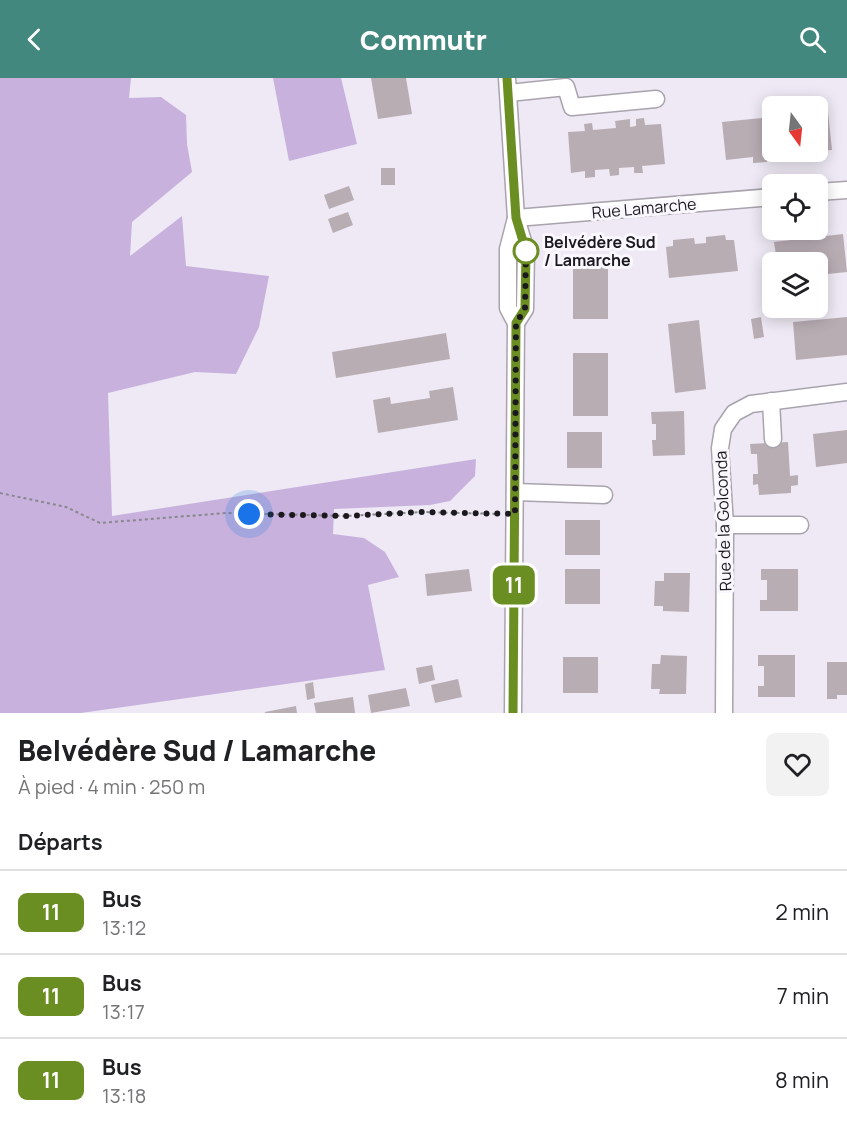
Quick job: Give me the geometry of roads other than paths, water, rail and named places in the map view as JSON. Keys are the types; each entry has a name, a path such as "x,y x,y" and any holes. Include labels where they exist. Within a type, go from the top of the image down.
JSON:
{"street":[{"path":"513,713 516,323 525,309 526,251 516,218 508,86 566,87 572,107 656,99"},
{"path":"828,191 847,190"},
{"name":"Rue Lamarche","path":"516,218 762,198"},
{"name":"Rue de la Golconda","path":"724,713 725,525 720,448 723,429 727,421 742,408 751,404 847,392"},
{"path":"771,401 773,439"},
{"path":"515,492 604,495"},
{"path":"725,525 800,525"}],"place":[{"name":"Belvédère Sud / Lamarche","path":"526,251"}]}
